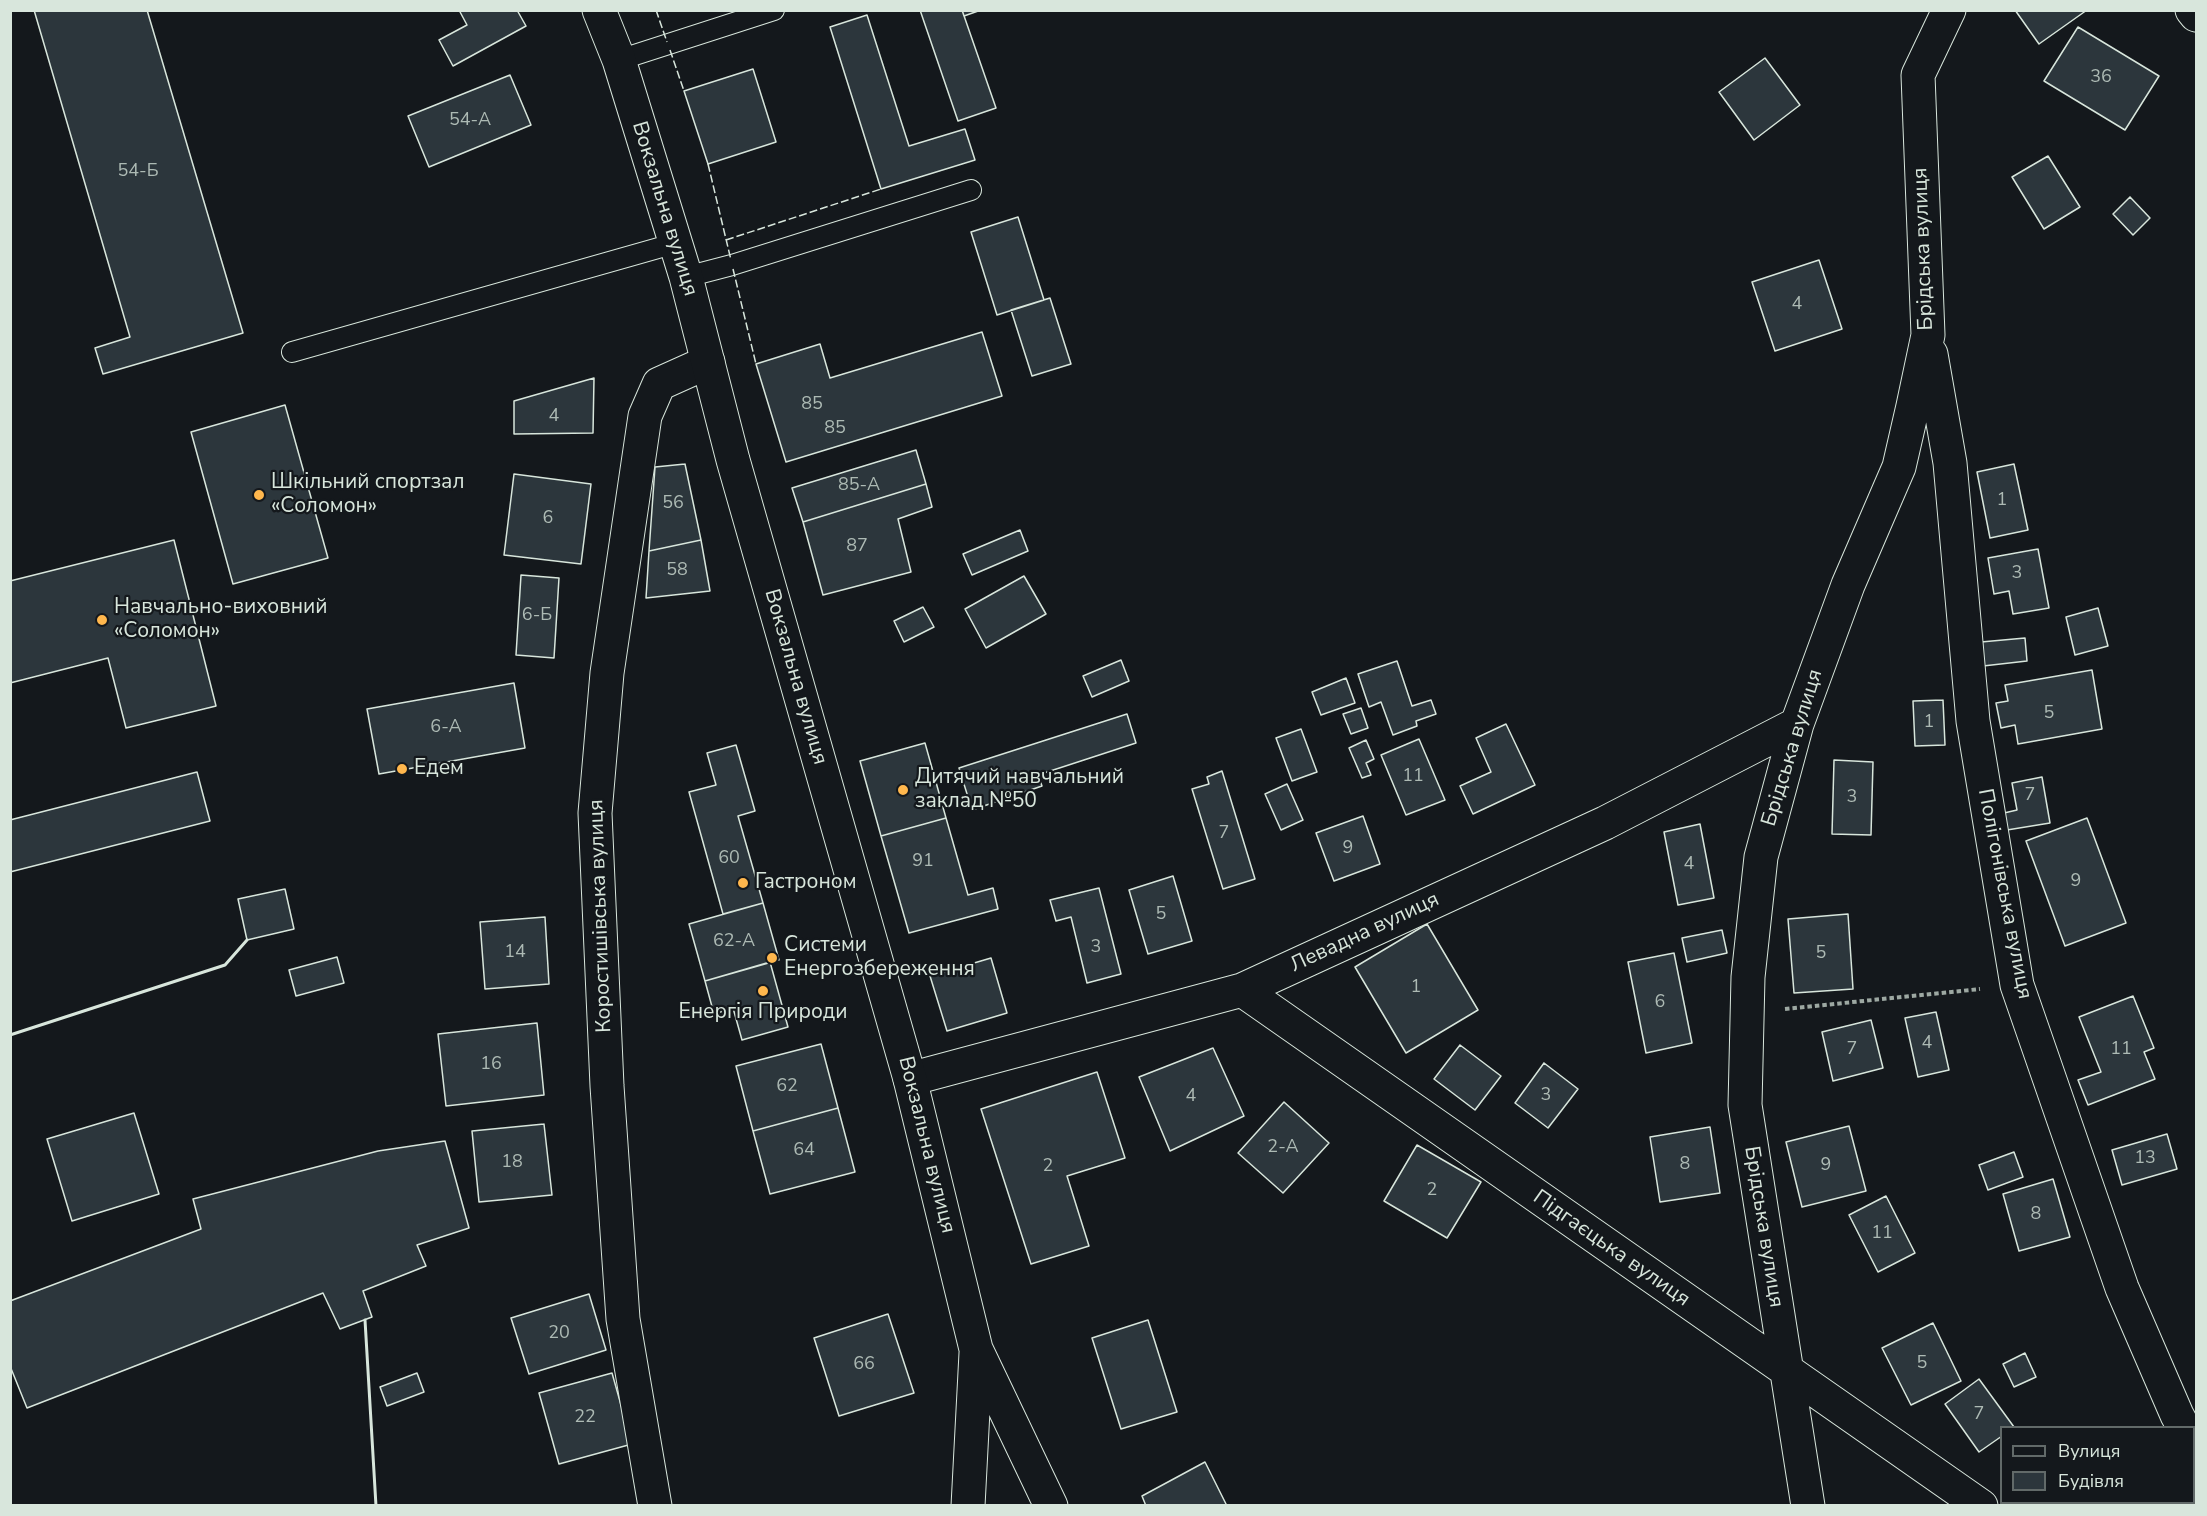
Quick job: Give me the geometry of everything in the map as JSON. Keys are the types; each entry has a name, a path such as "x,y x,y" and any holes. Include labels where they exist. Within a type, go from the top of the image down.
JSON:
{"street":[{"name":"Вокзальна вулиця","path":"599,10 619,60 686,277 733,460 910,1079 976,1348 1051,1506"},
{"name":"Брідська вулиця","path":"1808,1506 1745,1105 1748,977 1761,857 1797,724 1848,585 1899,467 1928,335 1918,75 1949,10"},
{"path":"2192,10 2196,15"},
{"name":"Полігонівська вулиця","path":"1928,335 1950,463 1973,721 2017,985 2122,1288 2183,1426"},
{"name":"Коростишівська вулиця","path":"655,1506 623,1319 607,1086 595,813 607,673 645,416 659,384 708,362"},
{"name":"Левадна вулиця","path":"910,1079 1242,990 1605,823 1797,724"},
{"name":"Підгаєцька вулиця","path":"1242,990 1981,1506"},
{"name":"Вокзальна вулиця","path":"968,1506 976,1348"}],"lane":[{"path":"619,60 774,10"},
{"path":"686,277 732,265 971,190"},
{"path":"292,352 676,243"}],"path":[{"path":"1747,1012 1862,1003 2017,985"}],"building":[{"path":"34,10 147,10 243,333 103,374 95,348 130,337"},
{"path":"459,10 517,10 526,26 453,66 439,40 467,25"},
{"path":"920,10 962,10 996,108 958,121"},
{"path":"962,10 981,10 964,16"},
{"path":"2015,10 2087,10 2039,44"},
{"path":"867,15 909,146 965,129 975,160 881,189 830,27"},
{"path":"2078,27 2159,76 2125,130 2044,81"},
{"path":"1765,58 1800,105 1754,140 1719,92"},
{"path":"753,69 776,142 708,164 684,91"},
{"path":"510,75 531,125 429,167 408,116"},
{"path":"2048,156 2080,207 2044,229 2012,177"},
{"path":"2130,197 2150,218 2133,235 2113,214"},
{"path":"1018,217 1044,300 997,315 971,232"},
{"path":"1819,260 1842,329 1775,351 1752,282"},
{"path":"1050,298 1071,364 1032,376 1011,310"},
{"path":"982,332 1002,396 786,462 756,364 820,344 830,378"},
{"path":"594,378 593,433 514,434 514,401"},
{"name":"Шкільний спортзал «Соломон»","path":"285,405 328,558 233,584 191,432"},
{"path":"916,450 926,484 803,522 792,488"},
{"path":"685,464 701,540 649,551 655,467"},
{"path":"2014,464 2028,530 1990,538 1977,472"},
{"path":"514,474 591,484 581,564 504,555"},
{"path":"926,484 932,507 898,519 911,572 823,595 803,522"},
{"path":"1020,530 1028,551 972,575 963,554"},
{"name":"Навчально-виховний «Соломон»","path":"174,540 216,706 126,728 108,658 10,683 10,581"},
{"path":"701,540 710,591 646,598 649,551"},
{"path":"2038,549 2049,608 2013,614 2009,591 1994,594 1988,558"},
{"path":"521,575 559,578 554,658 516,655"},
{"path":"1024,576 1046,614 986,648 965,609"},
{"path":"923,607 934,627 904,642 894,621"},
{"path":"2098,608 2108,646 2075,655 2066,617"},
{"path":"2025,638 2027,661 1983,666 1981,642"},
{"path":"1121,660 1129,681 1092,697 1083,676"},
{"path":"1397,661 1412,706 1431,700 1436,714 1416,721 1417,726 1393,735 1381,702 1369,707 1358,674"},
{"path":"2092,670 2102,729 2018,744 2015,725 2001,728 1996,703 2008,701 2005,685"},
{"path":"1346,678 1355,703 1321,715 1312,692"},
{"path":"514,683 525,748 379,774 367,709"},
{"path":"1943,700 1945,745 1915,746 1913,701"},
{"path":"1361,708 1368,728 1351,734 1343,714"},
{"path":"1127,714 1136,743 1038,775 1042,786 972,810 959,768"},
{"path":"1506,724 1535,785 1473,814 1460,786 1491,772 1476,738"},
{"path":"1301,729 1317,772 1292,781 1276,738"},
{"path":"1419,739 1445,800 1406,815 1381,755"},
{"path":"1366,740 1374,759 1366,763 1371,775 1362,778 1349,748"},
{"name":"Дитячий навчальний заклад №50","path":"925,743 946,818 881,836 860,761"},
{"path":"736,745 755,811 738,816 763,903 723,914 689,792 716,785 707,753"},
{"path":"1834,760 1873,762 1871,835 1832,834"},
{"path":"1222,771 1255,879 1223,889 1192,789 1209,784 1207,777"},
{"path":"197,772 210,821 10,872 10,820"},
{"path":"2042,777 2050,823 2007,830 2004,813 2017,810 2012,783"},
{"path":"1287,784 1303,820 1281,830 1265,794"},
{"path":"1363,816 1380,864 1334,881 1316,833"},
{"path":"946,818 968,895 993,888 998,909 909,933 881,836"},
{"path":"2087,818 2126,923 2065,946 2026,841"},
{"path":"1700,824 1714,898 1678,905 1664,832"},
{"path":"1173,876 1192,941 1148,954 1129,890"},
{"path":"1099,888 1121,974 1087,983 1071,917 1056,921 1050,900"},
{"path":"285,889 294,929 247,940 238,899"},
{"path":"763,903 779,960 705,981 689,924"},
{"path":"1848,914 1853,989 1794,993 1788,919"},
{"path":"545,917 549,984 485,989 480,922"},
{"path":"1427,924 1478,1010 1406,1053 1355,967"},
{"path":"1722,930 1727,953 1687,962 1682,938"},
{"path":"1674,953 1692,1043 1646,1053 1628,962"},
{"path":"337,957 344,983 296,996 289,970"},
{"path":"991,958 1007,1013 947,1031 930,976"},
{"path":"770,962 788,1027 742,1040 733,1008 714,1014 705,981"},
{"path":"2133,996 2154,1048 2144,1052 2155,1079 2088,1105 2078,1080 2101,1072 2079,1017"},
{"path":"1936,1012 1949,1070 1918,1077 1905,1018"},
{"path":"1871,1020 1883,1068 1833,1081 1822,1032"},
{"path":"537,1023 544,1095 446,1106 438,1034"},
{"path":"821,1044 838,1108 753,1131 736,1066"},
{"path":"1460,1045 1501,1076 1475,1110 1434,1079"},
{"path":"1213,1048 1244,1116 1170,1151 1139,1077"},
{"path":"1544,1063 1578,1089 1548,1128 1515,1103"},
{"path":"1097,1072 1125,1158 1067,1176 1089,1246 1031,1264 981,1109"},
{"path":"1284,1102 1329,1143 1283,1193 1238,1153"},
{"path":"838,1108 855,1172 770,1194 753,1131"},
{"path":"134,1113 159,1194 72,1221 47,1139"},
{"path":"544,1124 552,1195 479,1202 472,1131"},
{"path":"1849,1126 1866,1191 1802,1207 1786,1142"},
{"path":"1710,1127 1720,1193 1660,1202 1650,1137"},
{"path":"2167,1134 2177,1169 2122,1185 2112,1150"},
{"path":"445,1141 469,1228 417,1245 426,1266 363,1291 372,1317 340,1329 323,1293 27,1408 10,1366 10,1301 201,1229 193,1199 378,1151"},
{"path":"1417,1145 1481,1182 1447,1238 1384,1201"},
{"path":"2014,1152 2023,1177 1988,1190 1979,1165"},
{"path":"2053,1179 2070,1237 2019,1251 2003,1194"},
{"path":"1886,1196 1915,1253 1878,1272 1849,1215"},
{"path":"589,1294 606,1350 529,1374 511,1318"},
{"path":"888,1314 914,1393 839,1416 814,1338"},
{"path":"1148,1320 1177,1412 1121,1429 1092,1338"},
{"path":"1933,1323 1961,1381 1911,1405 1882,1348"},
{"path":"2025,1353 2036,1377 2014,1387 2003,1364"},
{"path":"417,1373 424,1392 387,1406 380,1387"},
{"path":"612,1373 632,1444 559,1464 539,1393"},
{"path":"1979,1379 2013,1426 2000,1426 2000,1437 1979,1452 1945,1404"},
{"path":"1205,1462 1227,1506 1146,1506 1142,1496"}],"fence":[{"path":"656,10 667,42"},
{"path":"670,50 684,91"},
{"path":"708,164 731,260"},
{"path":"726,240 881,189"},
{"path":"733,269 756,364"}],"wall":[{"path":"10,1035 225,965 247,940"},
{"path":"365,1320 376,1506"}],"place":[{"name":"Шкільний спортзал «Соломон»","path":"259,495"},
{"name":"Навчально-виховний «Соломон»","path":"102,620"},
{"name":"Едем","path":"402,769"},
{"name":"Дитячий навчальний заклад №50","path":"903,790"},
{"name":"Гастроном","path":"743,883"},
{"name":"Системи Енергозбереження","path":"772,958"},
{"name":"Енергія Природи","path":"763,991"}]}
